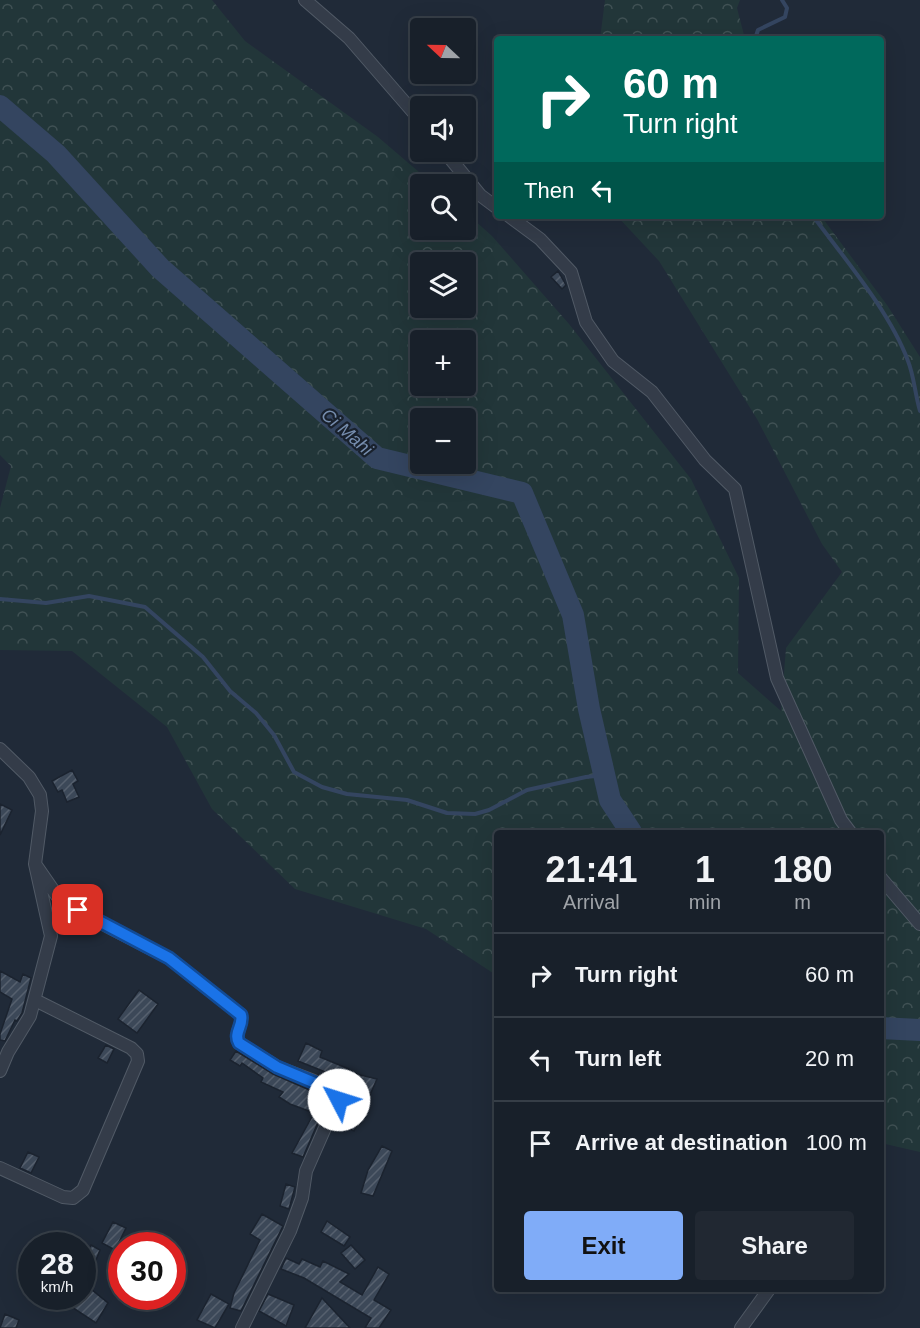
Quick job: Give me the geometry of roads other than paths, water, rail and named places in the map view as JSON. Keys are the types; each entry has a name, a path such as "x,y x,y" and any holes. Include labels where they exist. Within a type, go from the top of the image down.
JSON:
{"street":[{"path":"305,0 349,38 410,108"},
{"path":"453,162 480,195 494,206"},
{"path":"513,219 540,239 571,272 586,322 613,361 652,392 705,460 735,489 777,678 841,820 848,830"},
{"path":"0,749 29,777 40,795 42,811 35,864 51,936 30,1016 8,1052 0,1071"},
{"path":"35,864 63,903 169,958 241,1015 242,1020 237,1036 239,1043 277,1067 314,1080 339,1096 306,1171 302,1197 290,1230 242,1328"},
{"path":"884,882 920,924"},
{"path":"0,1168 63,1197 76,1196 83,1190 138,1061 137,1054 131,1048 35,1000"},
{"path":"741,1328 767,1292"}],"waterway":[{"path":"756,36 758,30 785,17 787,8 782,0"},
{"name":"Ci Mahi","path":"0,106 56,154 160,268 377,458 522,493 573,615 589,709 610,800 630,830"},
{"path":"815,219 865,286 900,342 910,367 920,411"},
{"path":"0,599 46,603 89,596 145,607 203,657 230,691 256,713 274,735 294,772 322,787 347,794 407,800 447,813 475,814 489,810 527,790 604,775"},
{"name":"Ci Mahi","path":"884,1028 920,1030"}]}
